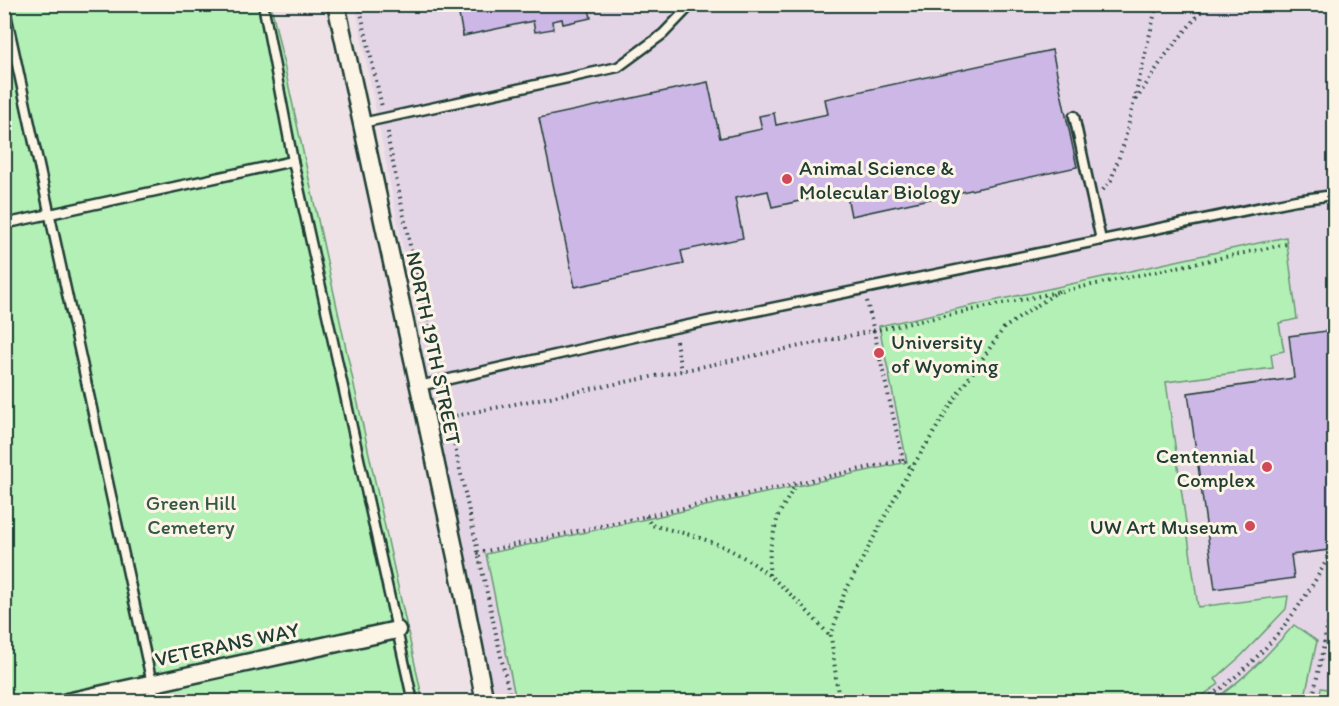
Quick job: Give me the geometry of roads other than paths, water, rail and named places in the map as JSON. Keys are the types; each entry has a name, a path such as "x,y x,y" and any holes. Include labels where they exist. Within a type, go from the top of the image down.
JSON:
{"street":[{"name":"NORTH 19TH STREET","path":"336,4 456,557 485,702"},
{"name":"VETERANS WAY","path":"68,702 397,630"}],"lane":[{"path":"263,4 293,161 413,702"},
{"path":"4,5 156,702"},
{"path":"362,123 618,67 663,34 687,9"},
{"path":"1074,116 1101,240"},
{"path":"4,224 293,161"},
{"path":"419,387 674,328 1296,200 1335,195"}],"place":[{"name":"Animal Science & Molecular Biology","path":"787,179"},
{"name":"University of Wyoming","path":"879,353"},
{"name":"Centennial Complex","path":"1267,467"},
{"name":"UW Art Museum","path":"1250,526"}],"park label":[{"name":"Green Hill Cemetery","path":"191,514"}]}
